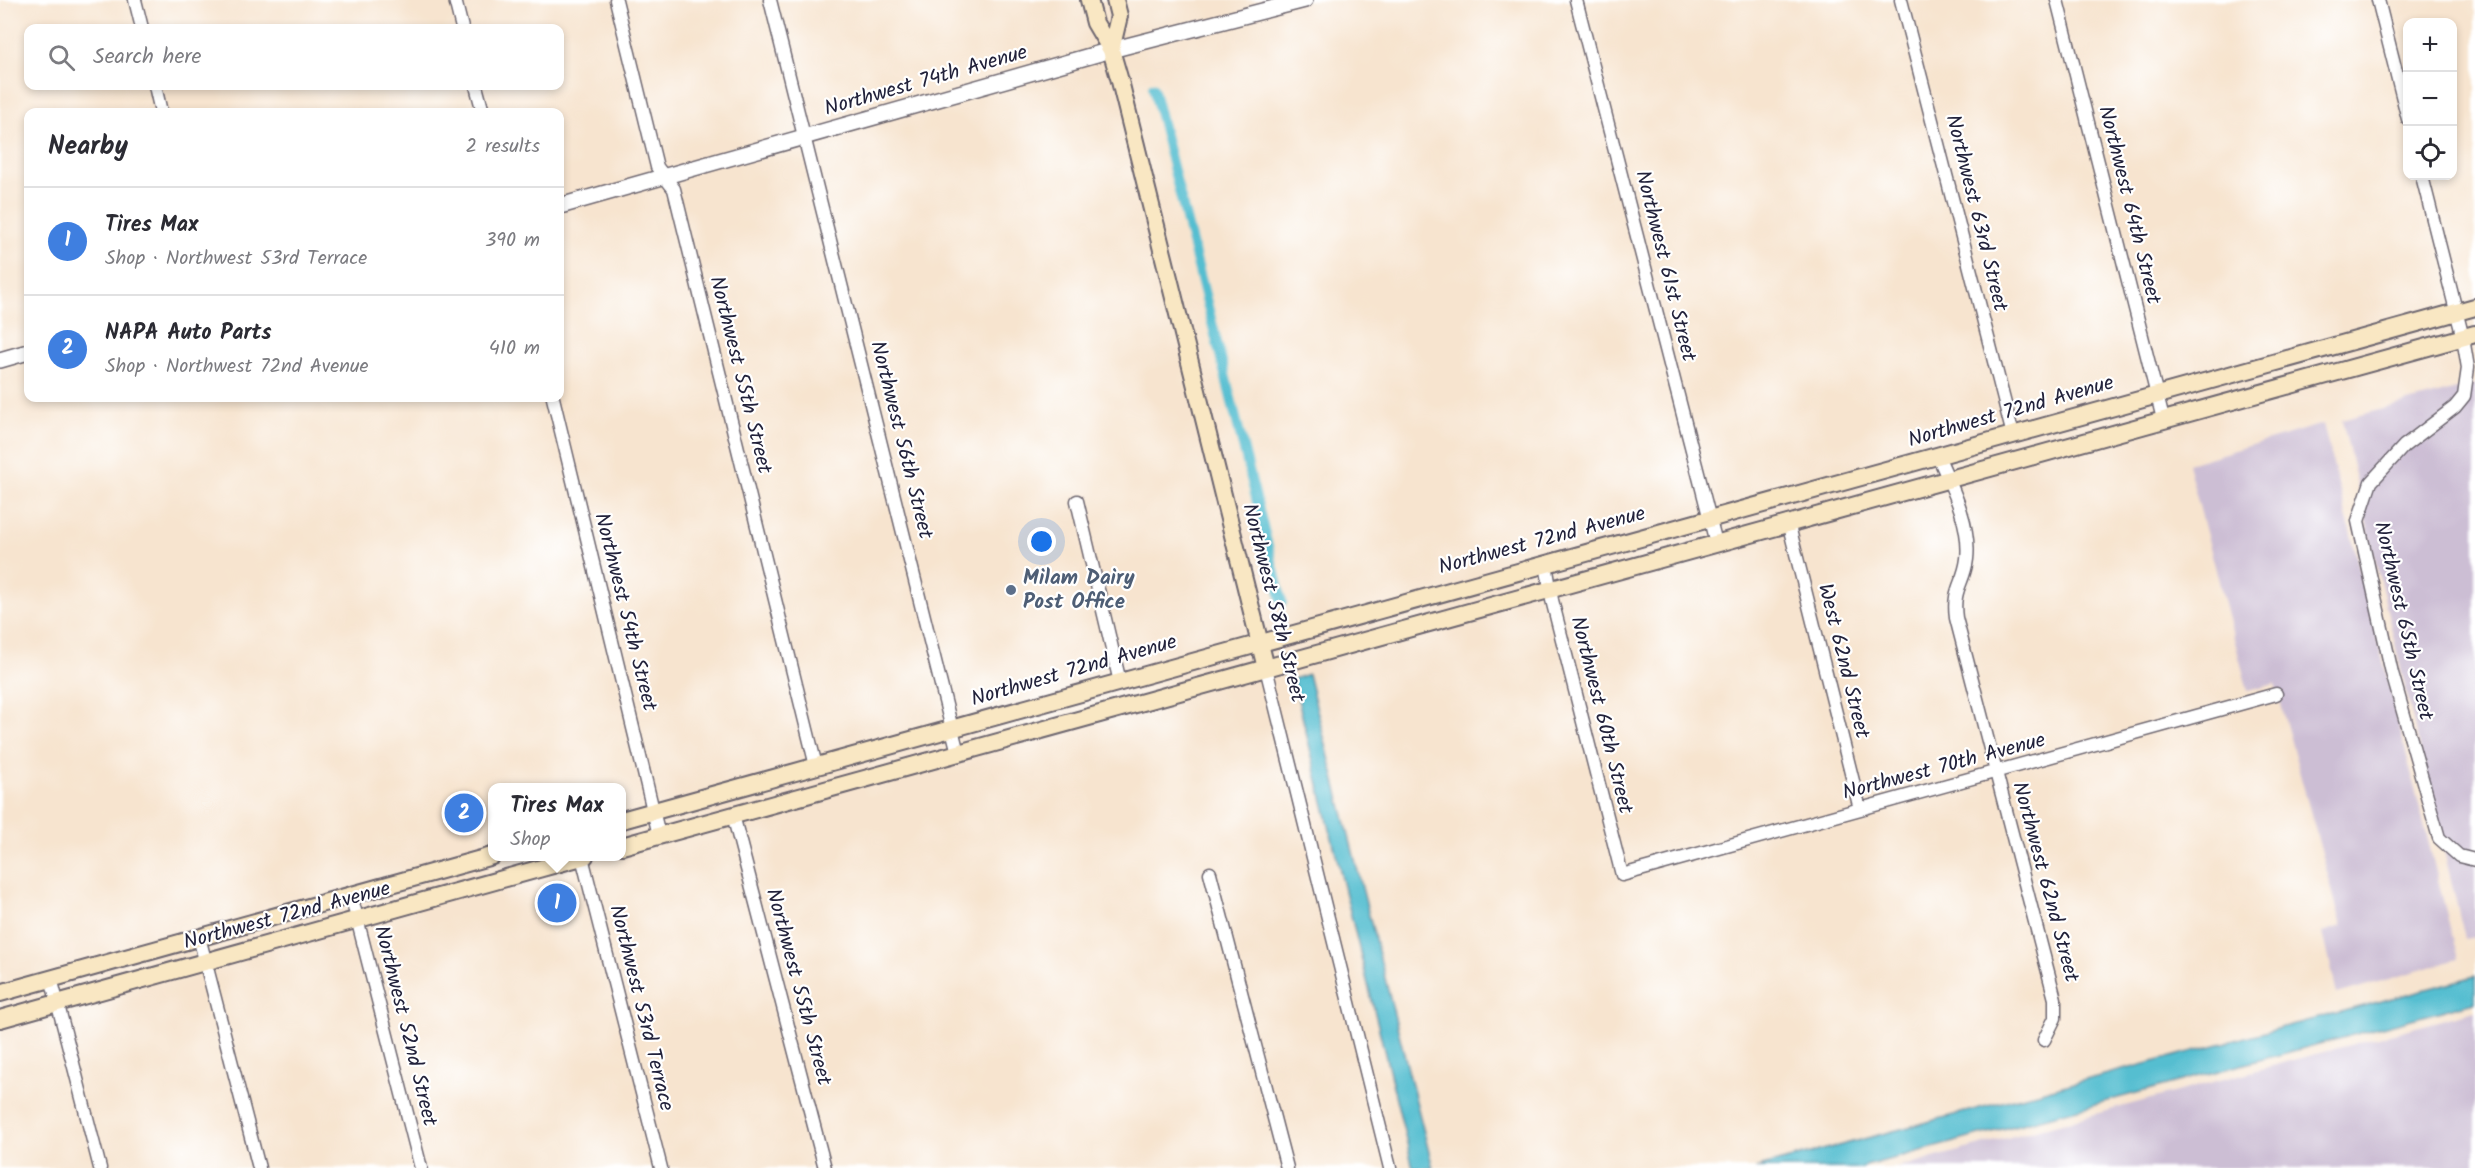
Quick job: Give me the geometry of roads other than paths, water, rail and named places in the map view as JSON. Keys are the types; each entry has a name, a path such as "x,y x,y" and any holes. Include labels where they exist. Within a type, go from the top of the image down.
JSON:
{"main road":[{"name":"Northwest 58th Street","path":"1089,0 1095,23 1111,50 1266,668"},
{"name":"Northwest 58th Street","path":"1111,50 1119,16 1115,0"},
{"name":"Northwest 72nd Avenue","path":"626,819 2475,307"},
{"path":"626,845 1788,522 2469,336"},
{"name":"Northwest 72nd Avenue","path":"0,993 488,857"},
{"name":"Northwest 72nd Avenue","path":"0,1019 570,861"}],"street":[{"path":"135,0 141,24"},
{"path":"455,0 461,24"},
{"name":"Northwest 55th Street","path":"616,0 657,166 674,189 816,766"},
{"name":"Northwest 74th Avenue","path":"564,205 1111,50 1305,0"},
{"name":"Northwest 61st Street","path":"1576,0 1716,543"},
{"name":"Northwest 63rd Street","path":"1901,0 2013,435"},
{"name":"Northwest 64th Street","path":"2057,0 2163,419"},
{"path":"2378,0 2403,99"},
{"name":"Northwest 56th Street","path":"771,2 958,753"},
{"path":"156,90 160,108"},
{"path":"477,90 482,108"},
{"name":"Northwest 65th Street","path":"2423,180 2456,312 2469,336 2464,396 2455,407 2404,446 2371,482 2358,521 2392,673 2439,838 2459,856 2475,860"},
{"path":"0,360 24,353"},
{"name":"Northwest 54th Street","path":"554,402 659,835"},
{"name":"Northwest 62nd Street","path":"1938,456 1958,506 1967,552 1965,567 1956,589 1956,618 2055,999 2055,1018 2044,1040"},
{"path":"1077,501 1120,682"},
{"name":"West 62nd Street","path":"1788,522 1860,809"},
{"name":"Northwest 60th Street","path":"1546,564 1550,589 1622,875"},
{"name":"Northwest 58th Street","path":"1266,668 1390,1168"},
{"name":"Northwest 70th Avenue","path":"1622,875 2276,694"},
{"name":"Northwest 55th Street","path":"733,815 825,1168"},
{"name":"Northwest 53rd Terrace","path":"585,861 661,1168"},
{"path":"1210,873 1287,1168"},
{"name":"Northwest 52nd Street","path":"351,895 421,1168"},
{"path":"199,936 259,1168"},
{"path":"51,978 100,1168"}],"water":[{"path":"1308,674 1433,1168 1413,1168 1293,679"},
{"path":"2475,976 2475,1002 1858,1168 1755,1168"}],"waterway":[{"path":"1153,87 1282,602"}],"place":[{"name":"Milam Dairy Post Office","path":"1011,590"},
{"name":"NAPA Auto Parts","path":"464,813"},
{"name":"Tires Max","path":"557,903"}]}
